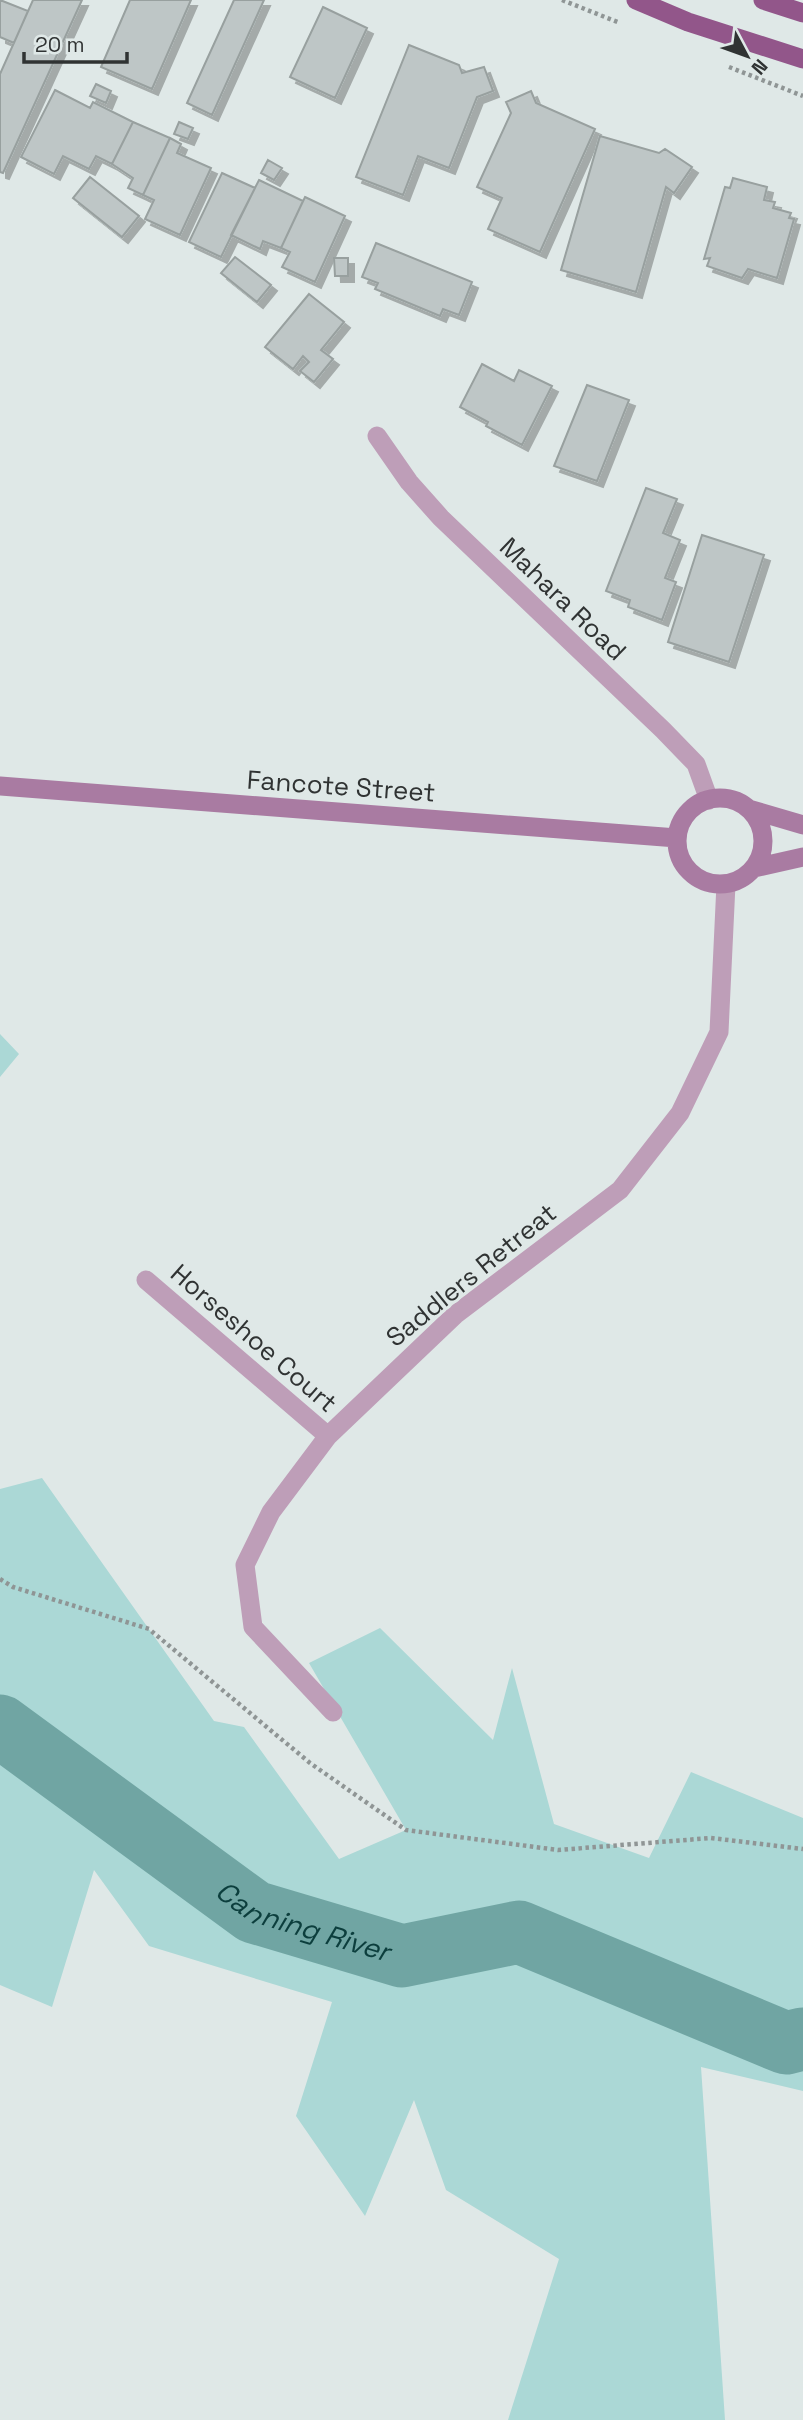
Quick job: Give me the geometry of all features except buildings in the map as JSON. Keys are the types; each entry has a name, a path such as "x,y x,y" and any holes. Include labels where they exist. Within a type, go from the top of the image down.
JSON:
{"highway":[{"path":"636,0 688,22 803,59"},
{"path":"763,0 803,13"}],"main road":[{"name":"Fancote Street","path":"0,786 677,838"},
{"path":"803,825 749,809 723,798 697,805 687,814 677,838 682,862 691,873 713,884 736,881 754,867 803,857"},
{"path":"749,809 758,820 762,833 763,847 754,867"}],"street":[{"name":"Mahara Road","path":"377,436 409,482 441,518 696,764 709,800"},
{"name":"Saddlers Retreat","path":"333,1713 253,1628 245,1564 271,1512 328,1436 455,1315 620,1190 680,1113 719,1032 726,884"},
{"name":"Horseshoe Court","path":"146,1280 328,1436"}],"path":[{"path":"0,1579 13,1587 149,1629 310,1763 406,1830 558,1850 711,1838 803,1849"}],"shaded area":[{"path":"0,1034 19,1054 0,1077"},
{"path":"42,1478 214,1721 244,1727 339,1859 406,1830 309,1663 380,1628 493,1740 512,1668 554,1824 649,1858 691,1772 803,1818 803,2091 701,2067 725,2420 508,2420 559,2259 446,2190 414,2100 365,2216 296,2116 332,2002 149,1946 94,1870 52,2007 0,1985 0,1489"}],"waterway":[{"name":"Canning River","path":"0,1726 254,1912 402,1956 519,1932 786,2043 803,2039"}]}
